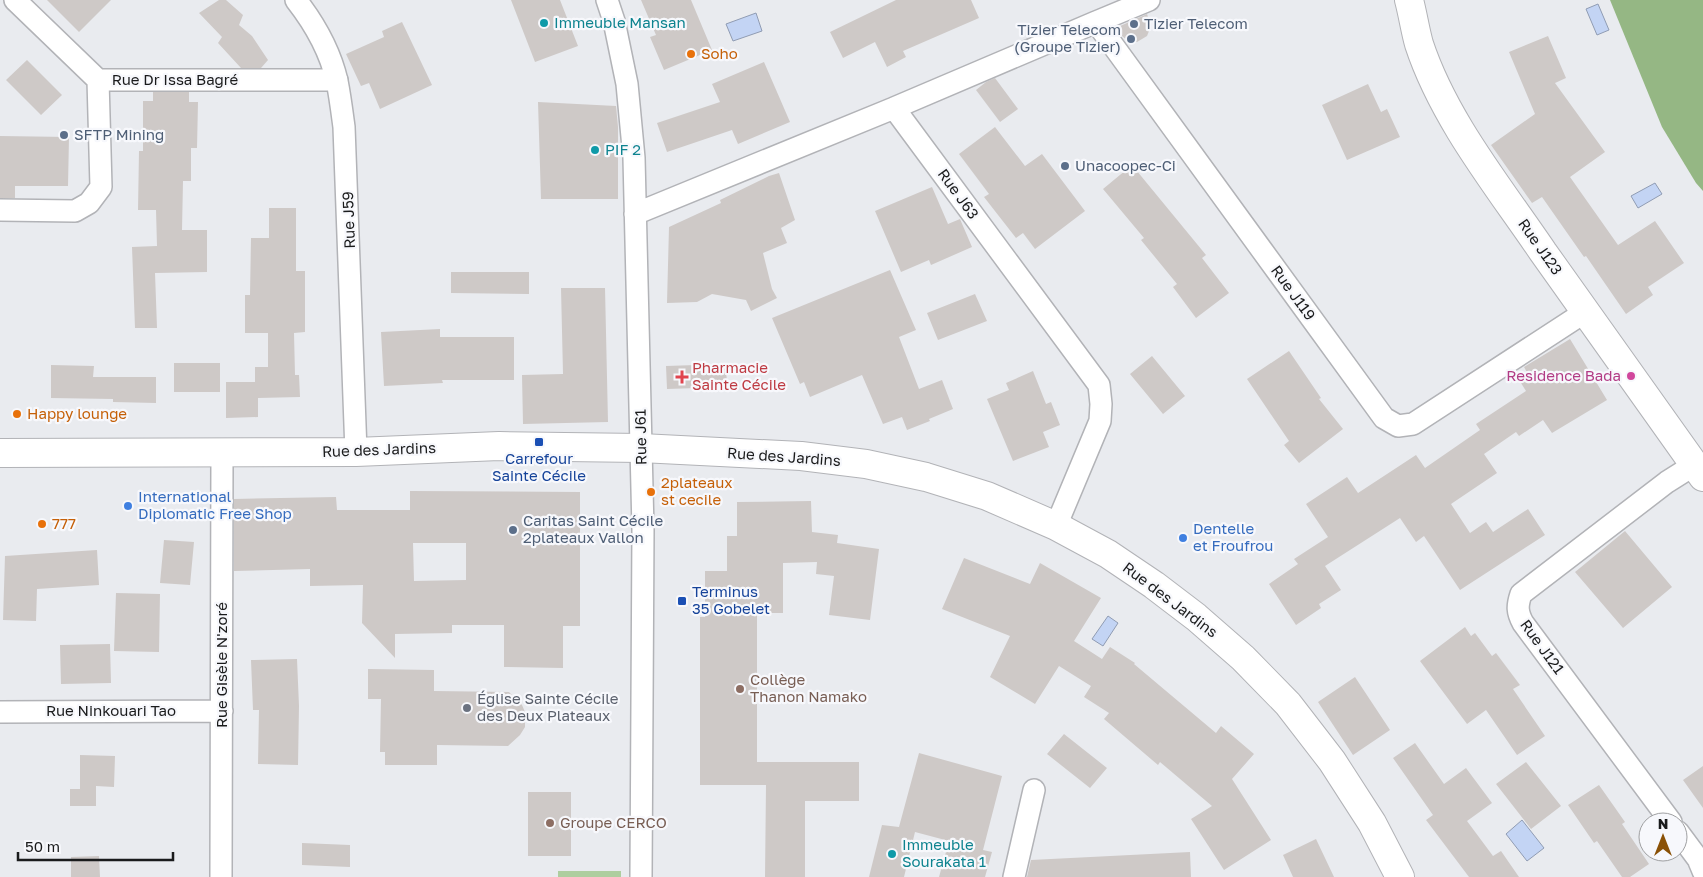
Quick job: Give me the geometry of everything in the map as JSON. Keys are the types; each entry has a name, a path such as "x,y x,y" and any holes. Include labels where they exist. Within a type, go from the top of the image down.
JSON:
{"main road":[{"name":"Rue J123","path":"1410,0 1419,43 1443,100 1476,156 1699,471"},
{"name":"Rue des Jardins","path":"0,453 356,452 499,446 641,448 801,456 866,464 926,476 987,496 1056,526 1108,554 1154,585 1196,617 1243,658 1288,704 1332,761 1367,815 1400,877"}],"street":[{"name":"Rue Dr Issa Bagré","path":"15,0 98,80 337,80"},
{"name":"Rue J59","path":"296,0 305,11 324,43 337,80 344,128 356,452"},
{"name":"Rue J61","path":"607,0 614,21 627,84 634,158 643,530 641,877"},
{"path":"635,214 894,108 1148,0"},
{"name":"Rue J119","path":"1096,22 1384,418 1398,426 1413,424 1585,312"},
{"path":"0,210 75,211 89,203 101,187 98,80"},
{"name":"Rue J63","path":"894,108 1098,385 1101,404 1100,421 1056,526"},
{"name":"Rue Gisèle N'zoré","path":"221,877 222,453"},
{"name":"Rue J121","path":"1664,812 1524,623 1518,614 1518,604 1521,594 1667,482 1699,471"},
{"name":"Rue Ninkouari Tao","path":"0,712 222,711"},
{"path":"1014,877 1034,790"},
{"path":"1688,846 1703,871"}],"green space":[{"path":"1610,0 1703,0 1703,191 1696,183 1662,127"},
{"path":"558,871 621,871 621,877 558,877"}],"water":[{"path":"1598,4 1609,30 1597,35 1586,9"},
{"path":"756,13 762,31 733,41 726,24"},
{"path":"1655,183 1662,194 1638,208 1631,196"},
{"path":"1108,616 1118,623 1103,646 1092,639"},
{"path":"1522,820 1544,848 1527,861 1506,834"}],"building":[{"path":"47,0 111,0 79,32"},
{"path":"219,0 226,0 243,15 239,25 252,36 268,60 261,68 241,68 218,43 222,37 199,13"},
{"name":"Immeuble Mansan","path":"511,0 560,0 578,46 535,62"},
{"path":"641,0 691,0 712,50 664,70 650,37 656,35"},
{"path":"896,0 971,0 979,18 903,51 906,57 887,67 875,42 843,58 830,32"},
{"name":"Tizier Telecom","path":"1147,14 1151,26 1147,36 1137,42 1127,40 1122,36 1118,27"},
{"path":"402,22 432,85 380,109 369,83 361,86 346,54 384,37 382,31"},
{"path":"1548,36 1566,78 1555,83 1605,152 1570,177 1618,245 1655,221 1684,263 1648,287 1653,295 1626,314 1542,197 1532,203 1491,145 1535,114 1509,52"},
{"path":"27,60 62,95 41,115 6,80"},
{"path":"764,62 790,122 738,144 732,130 667,152 657,123 720,102 712,84"},
{"path":"995,78 1018,109 1000,122 976,90"},
{"path":"1368,84 1381,112 1387,109 1400,137 1347,160 1322,105"},
{"path":"153,92 189,92 189,102 198,102 197,148 191,148 191,181 183,181 182,230 207,230 207,272 155,273 157,328 135,328 132,247 157,246 156,210 138,210 139,151 143,151 143,101 153,101"},
{"name":"PIF 2","path":"538,102 616,106 618,127 618,199 541,199"},
{"path":"995,127 1025,166 1042,154 1085,211 1035,249 1023,233 1016,238 984,197 989,194 959,154"},
{"path":"0,136 69,137 68,186 15,186 15,198 0,198"},
{"path":"1132,165 1206,255 1202,258 1229,293 1196,318 1173,287 1177,284 1141,240 1144,238 1103,189"},
{"path":"779,173 795,220 781,228 787,243 763,253 772,289 777,298 751,311 746,300 712,294 697,302 667,303 669,227 721,203 720,200"},
{"path":"932,187 948,224 960,219 972,247 931,265 929,260 901,272 875,211"},
{"path":"269,208 296,208 296,271 305,271 305,332 294,333 295,375 299,375 300,397 258,398 258,417 226,418 226,382 255,382 255,367 268,367 268,333 245,333 245,295 250,295 251,238 269,238"},
{"path":"890,270 916,330 899,337 919,389 942,380 953,409 907,430 902,417 883,424 862,375 810,397 804,382 800,384 772,318"},
{"path":"451,272 529,272 529,294 451,293"},
{"path":"561,288 605,288 608,422 523,424 522,375 563,374"},
{"path":"975,294 987,321 938,340 927,313"},
{"path":"440,329 440,337 514,337 514,380 442,380 443,383 384,386 381,332"},
{"path":"1570,339 1607,400 1552,433 1543,420 1519,436 1516,432 1484,454 1497,473 1451,504 1470,533 1486,522 1493,532 1528,509 1545,535 1460,590 1424,536 1416,542 1400,518 1325,566 1341,590 1319,604 1321,608 1296,625 1269,584 1298,564 1294,559 1328,537 1306,504 1347,477 1358,493 1416,455 1425,468 1480,430 1476,424 1526,391 1521,383 1530,378 1524,367"},
{"path":"1289,351 1321,398 1319,399 1343,429 1299,463 1284,445 1289,441 1247,379"},
{"path":"1152,356 1185,396 1163,414 1130,374"},
{"path":"174,363 220,363 220,392 174,392"},
{"path":"726,364 727,387 667,389 666,366"},
{"path":"51,365 94,366 93,377 156,377 156,403 113,402 113,399 51,398"},
{"path":"1033,371 1046,404 1051,402 1060,425 1043,432 1049,447 1013,461 987,399 1009,390 1006,383"},
{"path":"410,491 580,492 580,626 563,626 563,668 504,667 504,625 452,625 452,633 395,634 395,658 362,623 363,585 310,586 310,569 234,571 234,499 336,497 337,510 410,510","holes":["413,543 466,543 466,580 414,581"]},
{"path":"811,501 812,532 838,535 837,543 879,549 870,620 829,615 834,576 816,574 817,562 783,563 783,613 757,613 757,762 859,762 859,801 805,801 805,877 765,877 766,785 700,785 700,617 705,617 705,571 727,571 727,536 737,536 737,502"},
{"path":"1625,531 1672,587 1623,628 1575,572"},
{"path":"164,540 194,542 190,585 160,583"},
{"path":"97,550 99,585 37,589 36,621 3,620 5,556"},
{"path":"964,558 1030,584 1040,563 1101,598 1074,641 1102,659 1110,647 1135,663 1216,733 1221,726 1254,754 1232,779 1271,840 1224,870 1191,819 1212,806 1160,762 1158,765 1104,719 1109,713 1084,697 1091,686 1059,666 1035,704 990,677 1010,636 942,609"},
{"path":"116,593 160,594 159,652 114,651"},
{"path":"1465,627 1471,636 1475,633 1492,656 1496,653 1520,685 1513,689 1545,736 1517,755 1486,710 1467,724 1420,661"},
{"path":"110,644 111,683 61,684 60,645"},
{"path":"297,659 299,706 298,765 258,764 259,710 253,710 251,660"},
{"path":"368,669 434,670 434,691 509,692 522,705 525,712 525,727 520,735 508,746 437,745 437,765 385,765 385,752 380,752 381,699 368,699"},
{"path":"1355,677 1390,730 1353,755 1318,702"},
{"path":"1064,734 1107,768 1090,788 1047,754"},
{"path":"1415,743 1444,784 1466,768 1492,803 1467,821 1493,856 1501,851 1519,877 1469,877 1426,820 1433,815 1393,758"},
{"path":"919,753 1002,776 983,850 992,852 985,877 939,877 949,841 915,832 904,877 869,877 882,825 899,827"},
{"path":"80,755 115,756 114,787 96,786 96,806 70,806 70,789 80,789"},
{"path":"1526,762 1561,806 1531,829 1496,784"},
{"path":"1703,766 1703,808 1683,780"},
{"path":"1599,785 1625,822 1622,824 1638,848 1638,862 1648,862 1649,864 1630,877 1622,877 1597,841 1594,843 1568,805"},
{"path":"528,792 571,792 571,856 528,856"},
{"path":"1316,839 1334,877 1293,877 1283,855"},
{"path":"302,843 350,845 350,867 302,865"},
{"path":"1190,852 1191,877 1027,877 1031,860"},
{"path":"99,856 100,877 71,877 71,857"}],"place":[{"name":"Immeuble Mansan","path":"544,23"},
{"name":"Tizier Telecom","path":"1134,24"},
{"name":"Tizier Telecom (Groupe Tizier)","path":"1131,39"},
{"name":"Soho","path":"691,54"},
{"name":"SFTP Mining","path":"64,135"},
{"name":"PIF 2","path":"595,150"},
{"name":"Unacoopec-Ci","path":"1065,166"},
{"name":"Residence Bada","path":"1631,376"},
{"name":"Pharmacie Sainte Cécile","path":"682,377"},
{"name":"Happy lounge","path":"17,414"},
{"name":"Carrefour Sainte Cécile","path":"539,442"},
{"name":"2plateaux st cecile","path":"651,492"},
{"name":"International Diplomatic Free Shop","path":"128,506"},
{"name":"777","path":"42,524"},
{"name":"Caritas Saint Cécile 2plateaux Vallon","path":"513,530"},
{"name":"Dentelle et Froufrou","path":"1183,538"},
{"name":"Terminus 35 Gobelet","path":"682,601"},
{"name":"Collège Thanon Namako","path":"740,689"},
{"name":"Église Sainte Cécile des Deux Plateaux","path":"467,708"},
{"name":"Groupe CERCO","path":"550,823"},
{"name":"Immeuble Sourakata 1","path":"892,854"}]}
